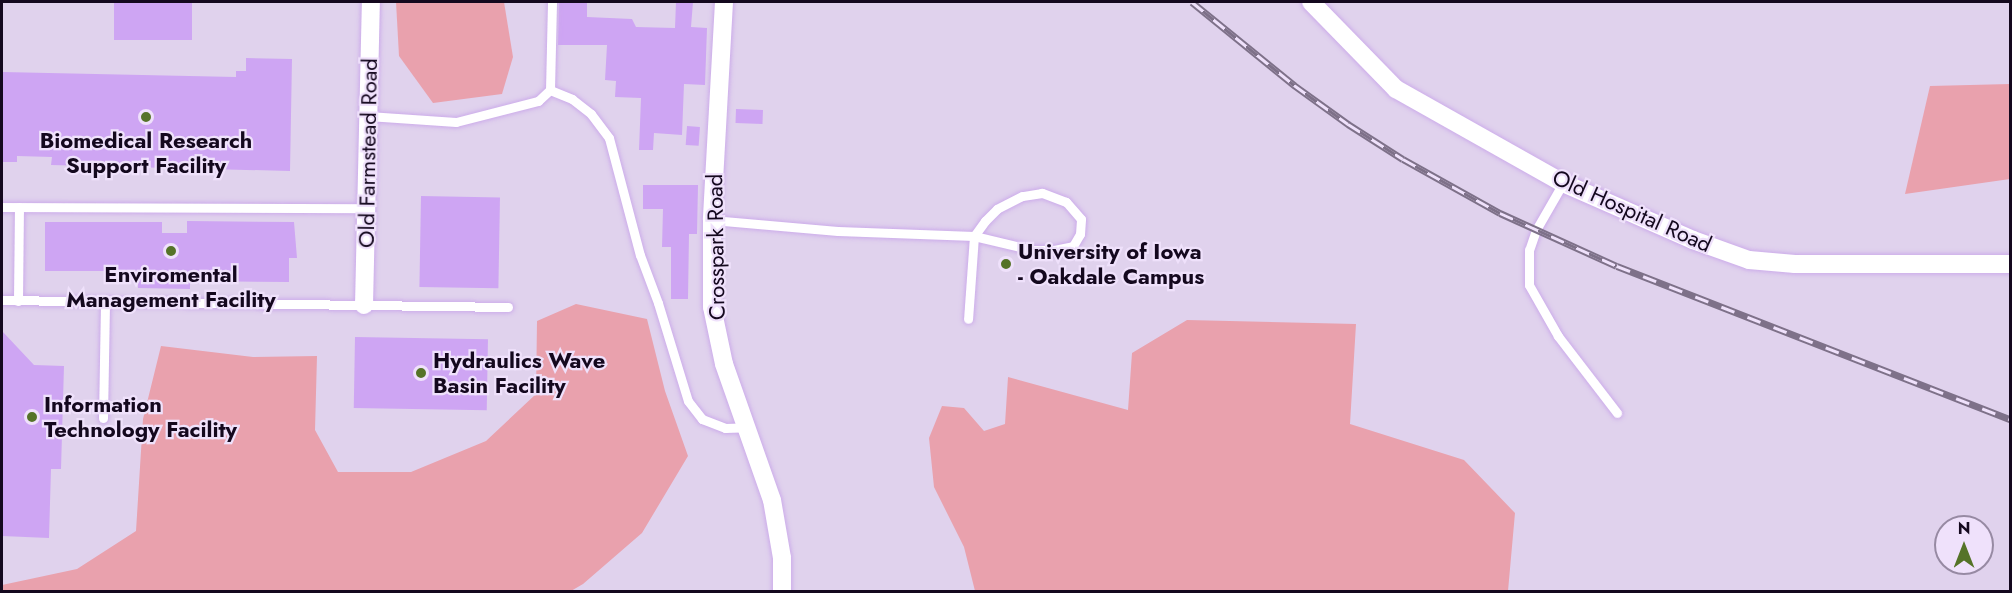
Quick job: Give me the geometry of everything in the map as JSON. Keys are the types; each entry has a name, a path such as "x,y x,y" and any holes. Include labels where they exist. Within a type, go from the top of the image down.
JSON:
{"street":[{"name":"Old Farmstead Road","path":"364,305 371,2"},
{"name":"Crosspark Road","path":"724,2 712,220 712,307 724,364 772,500 782,558 782,591"},
{"name":"Old Hospital Road","path":"1311,2 1396,89 1563,183 1661,227 1749,260 1795,264 2010,264"}],"lane":[{"path":"368,116 456,122 492,115 538,101 550,90 552,2"},
{"path":"550,90 572,99 591,114 609,138 640,255 658,303 688,401 702,419 724,428 748,427"},
{"path":"1563,183 1536,230 1529,250 1529,285 1558,336 1617,413"},
{"path":"712,220 838,231 974,236 1033,250 1054,250 1073,246 1080,234 1081,219 1066,202 1042,193 1022,196 998,209 974,236 968,319"},
{"path":"2,207 366,208"},
{"path":"18,300 19,207"},
{"path":"2,300 508,307"},
{"path":"103,418 105,302"}],"shaded area":[{"name":"University of Iowa - Oakdale Campus","path":"2,2 2010,2 2010,591 2,591"},
{"path":"396,2 504,2 513,57 502,94 433,103 399,56"},
{"path":"2010,84 2010,179 1905,194 1930,86"},
{"path":"576,304 647,319 665,391 688,456 642,533 583,584 571,591 2,591 2,585 77,569 136,531 143,419 161,346 253,357 317,356 315,430 338,472 411,472 486,441 536,394 537,321"},
{"path":"1187,320 1356,324 1350,424 1464,460 1515,513 1508,591 975,591 964,547 934,487 929,438 942,406 964,408 984,431 1005,424 1008,377 1128,410 1132,353"}],"building":[{"path":"114,2 192,2 192,40 114,40"},
{"path":"559,2 587,2 587,17 632,19 636,27 675,28 676,2 693,2 691,27 707,28 705,85 684,84 682,135 654,133 653,150 639,150 641,98 615,97 616,81 605,80 607,45 558,45"},
{"name":"Biomedical Research Support Facility","path":"246,58 292,59 290,171 51,165 52,157 17,156 17,162 2,162 2,72 236,77 236,71 246,71"},
{"path":"736,109 763,110 762,124 736,123"},
{"path":"687,126 700,127 699,146 686,145"},
{"path":"643,185 698,185 697,234 689,234 688,299 671,299 671,247 662,247 663,209 643,209"},
{"path":"421,196 500,197 498,288 419,287"},
{"name":"Enviromental Management Facility","path":"187,221 294,222 297,258 289,258 289,282 190,281 190,289 138,288 138,271 45,271 45,222 162,222 162,233 187,233"},
{"name":"Information Technology Facility","path":"2,331 34,365 64,366 61,469 51,469 49,538 2,536"},
{"name":"Hydraulics Wave Basin Facility","path":"355,337 488,339 487,410 354,408"}],"railway":[{"path":"1192,2 1294,85 1348,124 1403,159 1500,213 1617,266 2010,419"}],"place":[{"name":"Biomedical Research Support Facility","path":"146,117"},
{"name":"Enviromental Management Facility","path":"171,251"},
{"name":"University of Iowa - Oakdale Campus","path":"1006,264"},
{"name":"Hydraulics Wave Basin Facility","path":"421,373"},
{"name":"Information Technology Facility","path":"32,417"}]}
